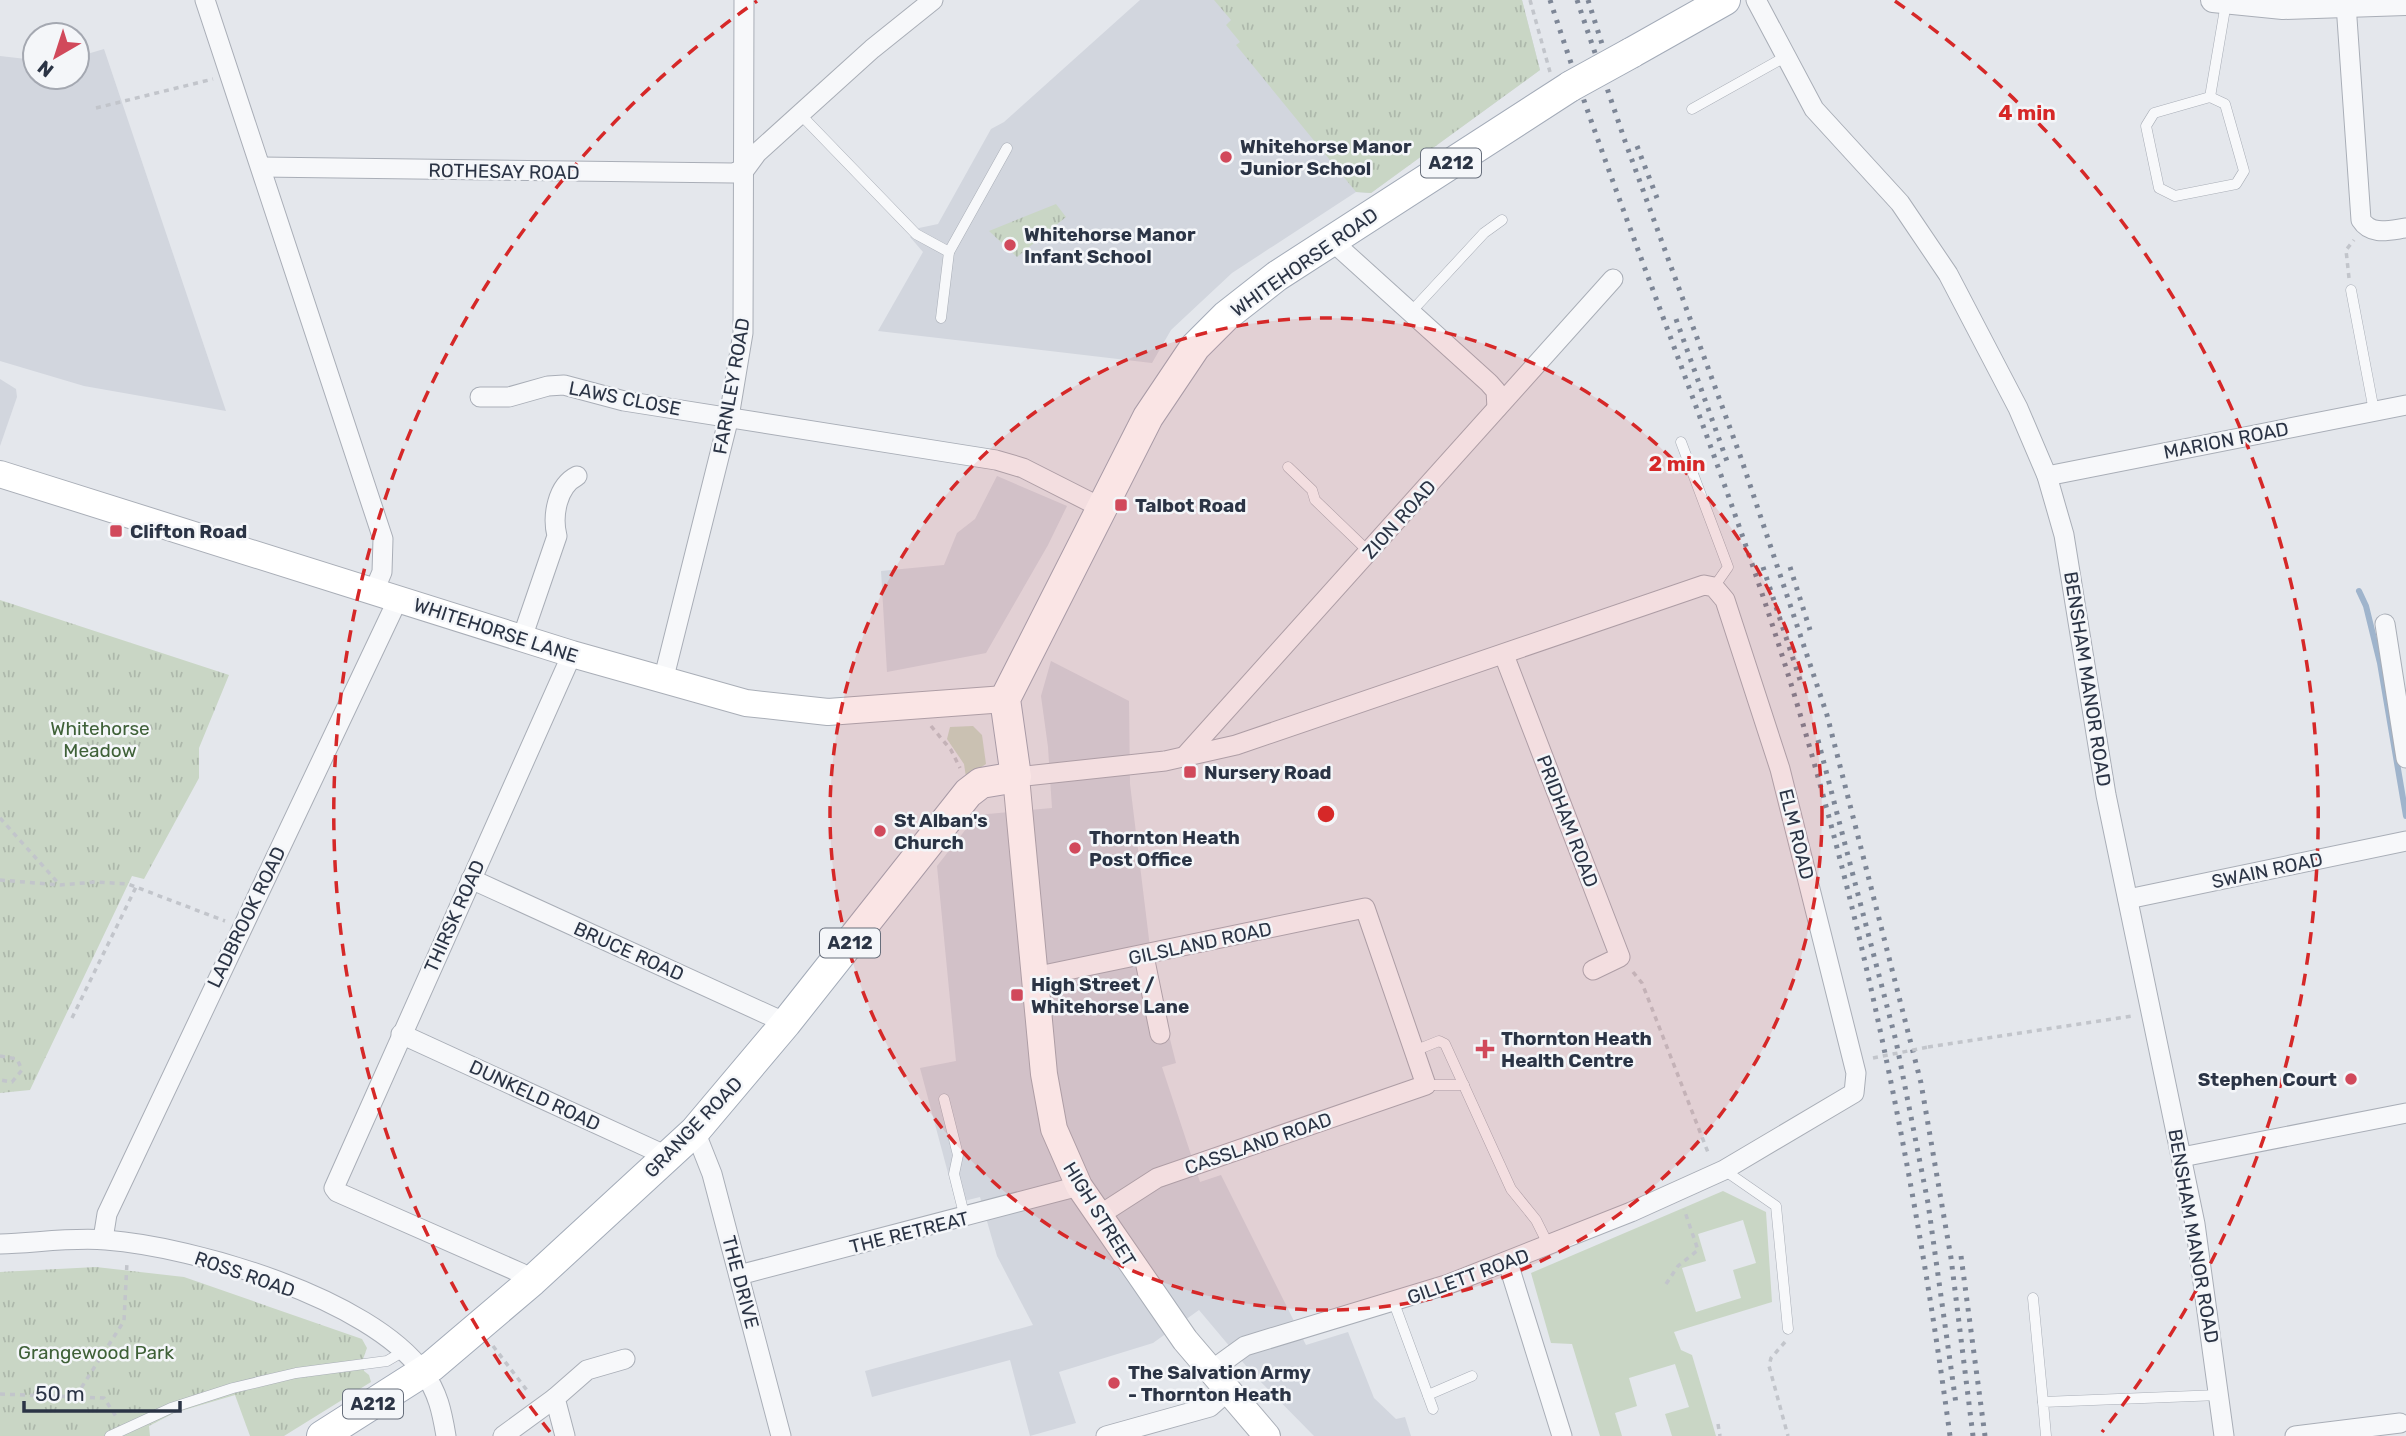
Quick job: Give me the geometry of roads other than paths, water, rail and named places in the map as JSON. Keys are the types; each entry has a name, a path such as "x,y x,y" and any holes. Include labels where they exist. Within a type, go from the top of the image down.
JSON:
{"main road":[{"name":"WHITEHORSE ROAD","path":"1005,699 1100,507 1162,392 1195,347 1245,299 1332,241 1571,86 1725,0"},
{"name":"WHITEHORSE LANE","path":"0,474 572,654 746,703 804,711 851,711 1005,699"},
{"name":"HIGH STREET","path":"1005,699 1016,777 1049,1110 1060,1145 1079,1186 1098,1216 1209,1371 1267,1436"},
{"name":"GRANGE ROAD","path":"322,1436 424,1373 531,1282 669,1157 695,1131 786,1023 968,793 981,783 1016,777"}],"street":[{"path":"205,0 383,539 382,572 386,595"},
{"name":"FARNLEY ROAD","path":"663,681 729,417 739,362 745,302 744,0"},
{"path":"746,168 757,153 882,40 933,0"},
{"name":"BENSHAM MANOR ROAD","path":"1756,0 1814,109 1900,203 1948,274 2018,408 2047,476 2064,535 2083,633 2106,795 2182,1157 2204,1277 2224,1436"},
{"path":"2219,1 2283,7 2406,3"},
{"path":"2346,4 2360,214 2365,226 2377,231 2406,228"},
{"name":"ROTHESAY ROAD","path":"261,167 733,173 746,168"},
{"path":"1332,241 1489,383 1496,391 1497,408"},
{"name":"ZION ROAD","path":"1184,757 1613,279"},
{"name":"LAWS CLOSE","path":"480,397 509,397 548,386 564,385 624,401 729,417"},
{"name":"MARION ROAD","path":"2047,476 2406,405"},
{"path":"729,417 996,460 1033,472 1100,507"},
{"path":"522,638 557,536 554,522 559,500 566,484 577,476"},
{"path":"1016,777 1184,757 1276,733 1698,586 1714,587"},
{"name":"ELM ROAD","path":"1714,587 1725,600 1780,769 1856,1073 1857,1089"},
{"name":"LADBROOK ROAD","path":"103,1239 107,1214 240,927 386,595"},
{"path":"2385,624 2406,758"},
{"name":"THIRSK ROAD","path":"531,1282 521,1273 337,1192 334,1188 572,654"},
{"name":"PRIDHAM ROAD","path":"1504,655 1620,957 1593,970"},
{"name":"SWAIN ROAD","path":"2128,899 2406,841"},
{"name":"BRUCE ROAD","path":"471,879 786,1023"},
{"name":"GILSLAND ROAD","path":"1034,977 1365,908 1413,1051"},
{"path":"1144,956 1160,1034"},
{"name":"DUNKELD ROAD","path":"401,1034 669,1157"},
{"path":"1413,1051 1426,1085"},
{"name":"CASSLAND ROAD","path":"1098,1216 1157,1178 1426,1085"},
{"name":"GILLETT ROAD","path":"1209,1371 1245,1346 1394,1303 1508,1263 1678,1191 1811,1121 1849,1098 1857,1089"},
{"path":"2182,1157 2406,1113"},
{"name":"THE DRIVE","path":"695,1131 705,1151 781,1436"},
{"name":"THE RETREAT","path":"739,1275 1079,1186"},
{"name":"ROSS ROAD","path":"0,1244 103,1239 127,1242 213,1259 275,1282 365,1321 404,1350 436,1392 446,1436"},
{"path":"1508,1263 1562,1436"},
{"path":"503,1436 587,1370 625,1359"},
{"path":"1106,1436 1210,1407 1227,1392"},
{"path":"548,1403 565,1436"},
{"path":"2295,1436 2404,1422"}],"lane":[{"path":"2210,97 2219,1"},
{"path":"1692,109 1785,57"},
{"path":"2210,97 2225,104 2244,171 2236,184 2175,197 2159,188 2146,126 2154,113 2210,97"},
{"path":"801,115 916,234 949,251"},
{"path":"941,318 949,251 1007,148"},
{"path":"1410,313 1484,233 1502,220"},
{"path":"2351,290 2374,411"},
{"path":"1681,442 1728,567 1714,587"},
{"path":"1288,467 1312,490 1315,500 1369,552"},
{"path":"1413,1051 1443,1042 1511,1189 1536,1220 1549,1247"},
{"path":"1426,1085 1464,1085"},
{"path":"944,1099 958,1155 954,1174 965,1218"},
{"path":"1720,1171 1776,1206 1788,1329"},
{"path":"2033,1298 2046,1436"},
{"path":"1394,1303 1433,1409"},
{"path":"110,1436 171,1408 233,1388 296,1373 387,1361 404,1350"},
{"path":"1428,1395 1472,1376"},
{"path":"2043,1402 2220,1395"}],"waterway":[{"path":"2359,591 2366,606 2380,663 2406,816"}],"railway":[{"path":"1550,0 1615,188 1751,562 1811,752 1855,921 1893,1092 1924,1263 1950,1436"},
{"path":"1577,0 1625,141 1741,458 1827,715 1921,1083 1951,1258 1973,1436"},
{"path":"1588,0 1602,44"},
{"path":"1637,146 1657,198"},
{"path":"1676,319 1728,464"},
{"path":"1763,567 1801,683"},
{"path":"1790,567 1810,630"},
{"path":"1818,740 1896,1041 1928,1203 1956,1404"},
{"path":"1961,1256 1985,1436"}],"place":[{"name":"Whitehorse Manor Junior School","path":"1226,157"},
{"name":"Whitehorse Manor Infant School","path":"1010,245"},
{"name":"Talbot Road","path":"1121,505"},
{"name":"Clifton Road","path":"116,531"},
{"name":"Nursery Road","path":"1190,772"},
{"name":"St Alban's Church","path":"880,831"},
{"name":"Thornton Heath Post Office","path":"1075,848"},
{"name":"High Street / Whitehorse Lane","path":"1017,995"},
{"name":"Thornton Heath Health Centre","path":"1485,1049"},
{"name":"Stephen Court","path":"2351,1079"},
{"name":"The Salvation Army - Thornton Heath","path":"1114,1383"}],"park label":[{"name":"Whitehorse Meadow","path":"100,739"},
{"name":"Grangewood Park","path":"96,1352"}]}
